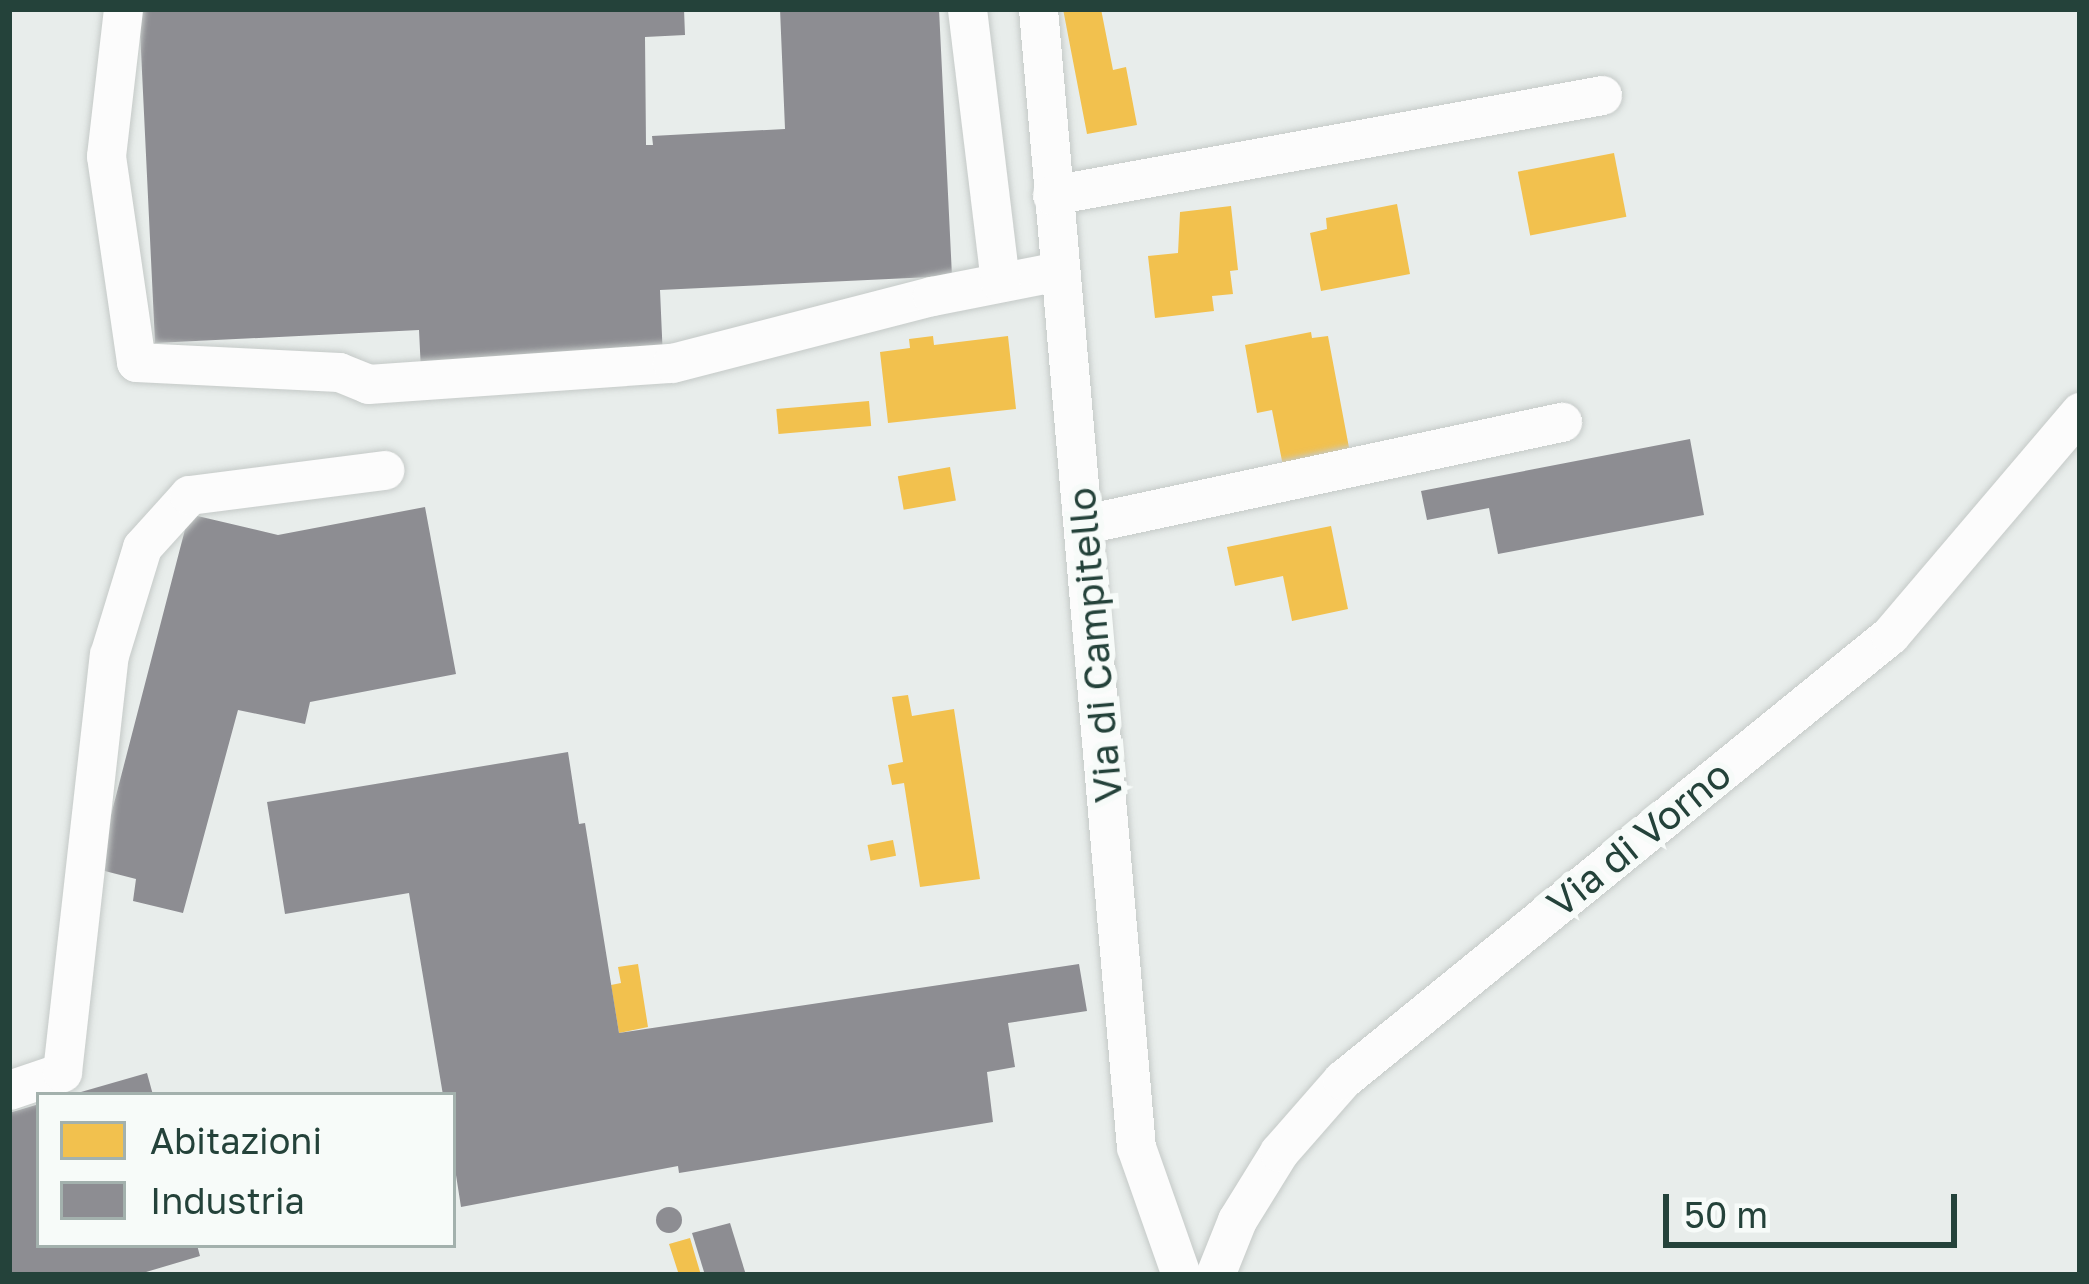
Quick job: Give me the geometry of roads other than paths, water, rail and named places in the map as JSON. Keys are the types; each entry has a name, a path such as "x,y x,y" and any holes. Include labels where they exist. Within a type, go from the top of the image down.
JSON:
{"street":[{"path":"123,9 106,156 136,362 339,372 368,384 649,365 1060,271"},
{"path":"967,9 1000,282"},
{"name":"Via di Campitello","path":"1038,9 1136,1147 1180,1275"},
{"path":"1052,194 1602,94"},
{"name":"Via di Vorno","path":"1215,1275 1237,1220 1279,1152 1342,1080 1890,635 2080,412"},
{"path":"1084,524 1562,422"},
{"path":"9,1090 62,1072 109,656 142,547 189,495 383,470"}]}
